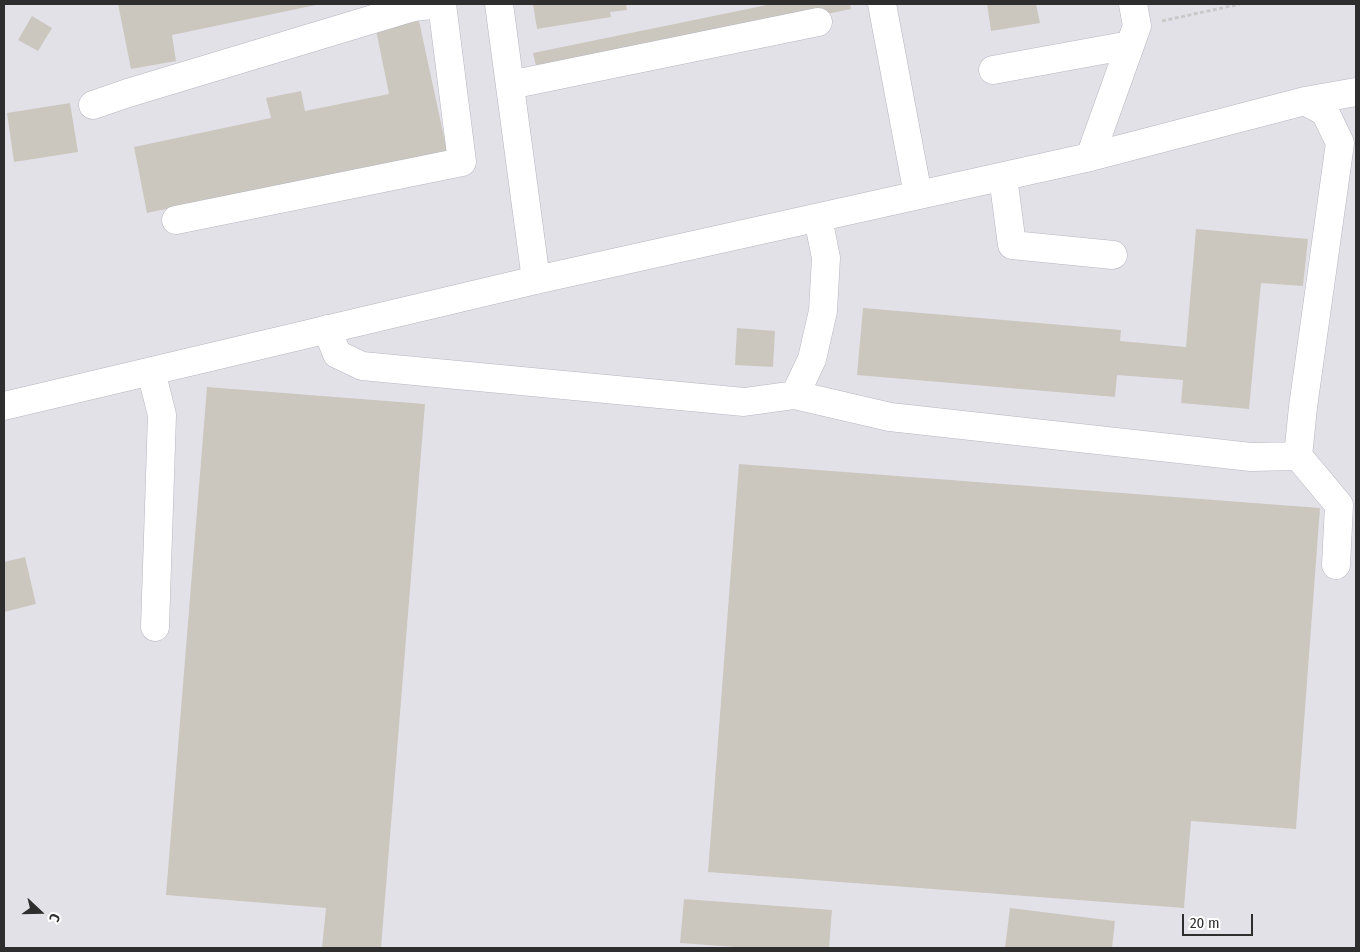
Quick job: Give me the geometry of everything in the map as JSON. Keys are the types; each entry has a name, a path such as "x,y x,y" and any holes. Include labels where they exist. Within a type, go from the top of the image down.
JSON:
{"street":[{"path":"93,105 413,7 442,4 462,162 176,220"},
{"path":"499,4 536,280"},
{"path":"882,4 918,196"},
{"path":"510,85 818,22"},
{"path":"993,70 1133,25"},
{"path":"1090,157 1133,25"},
{"path":"4,406 536,280 1090,157 1305,101 1356,92"},
{"path":"1305,101 1325,112 1340,143 1302,407 1298,456 1339,505 1336,565"},
{"path":"1003,177 1012,246 1113,254"},
{"path":"795,395 812,359 823,311 826,258 818,218"},
{"path":"328,329 338,354 362,366 744,402 795,395 890,417 1252,457 1298,456"},
{"path":"151,372 162,415 155,627"}],"path":[{"path":"1133,25 1240,4"}],"shaded area":[{"path":"4,4 1356,4 1356,948 4,948"}],"building":[{"path":"118,4 316,5 172,35 176,61 131,69"},
{"path":"533,4 626,4 627,10 610,12 611,17 537,29"},
{"path":"772,4 850,4 851,9 538,74 533,53"},
{"path":"987,4 1036,4 1040,23 991,31"},
{"path":"32,16 52,28 38,51 18,40"},
{"path":"419,21 447,151 147,213 134,147 271,118 266,98 301,91 305,111 389,94 376,30"},
{"path":"70,103 78,152 14,162 7,113"},
{"path":"1196,229 1308,239 1303,286 1261,283 1249,409 1181,403 1183,380 1117,375 1115,397 857,375 863,308 1121,330 1120,341 1186,347"},
{"path":"737,328 775,331 773,367 735,365"},
{"path":"207,387 425,404 381,948 322,948 326,908 166,895"},
{"path":"739,464 1320,508 1296,829 1191,821 1184,908 708,872"},
{"path":"25,557 36,604 4,612 4,562"},
{"path":"684,899 832,910 829,948 750,948 680,943"},
{"path":"1010,908 1115,921 1112,948 1005,948"}]}
